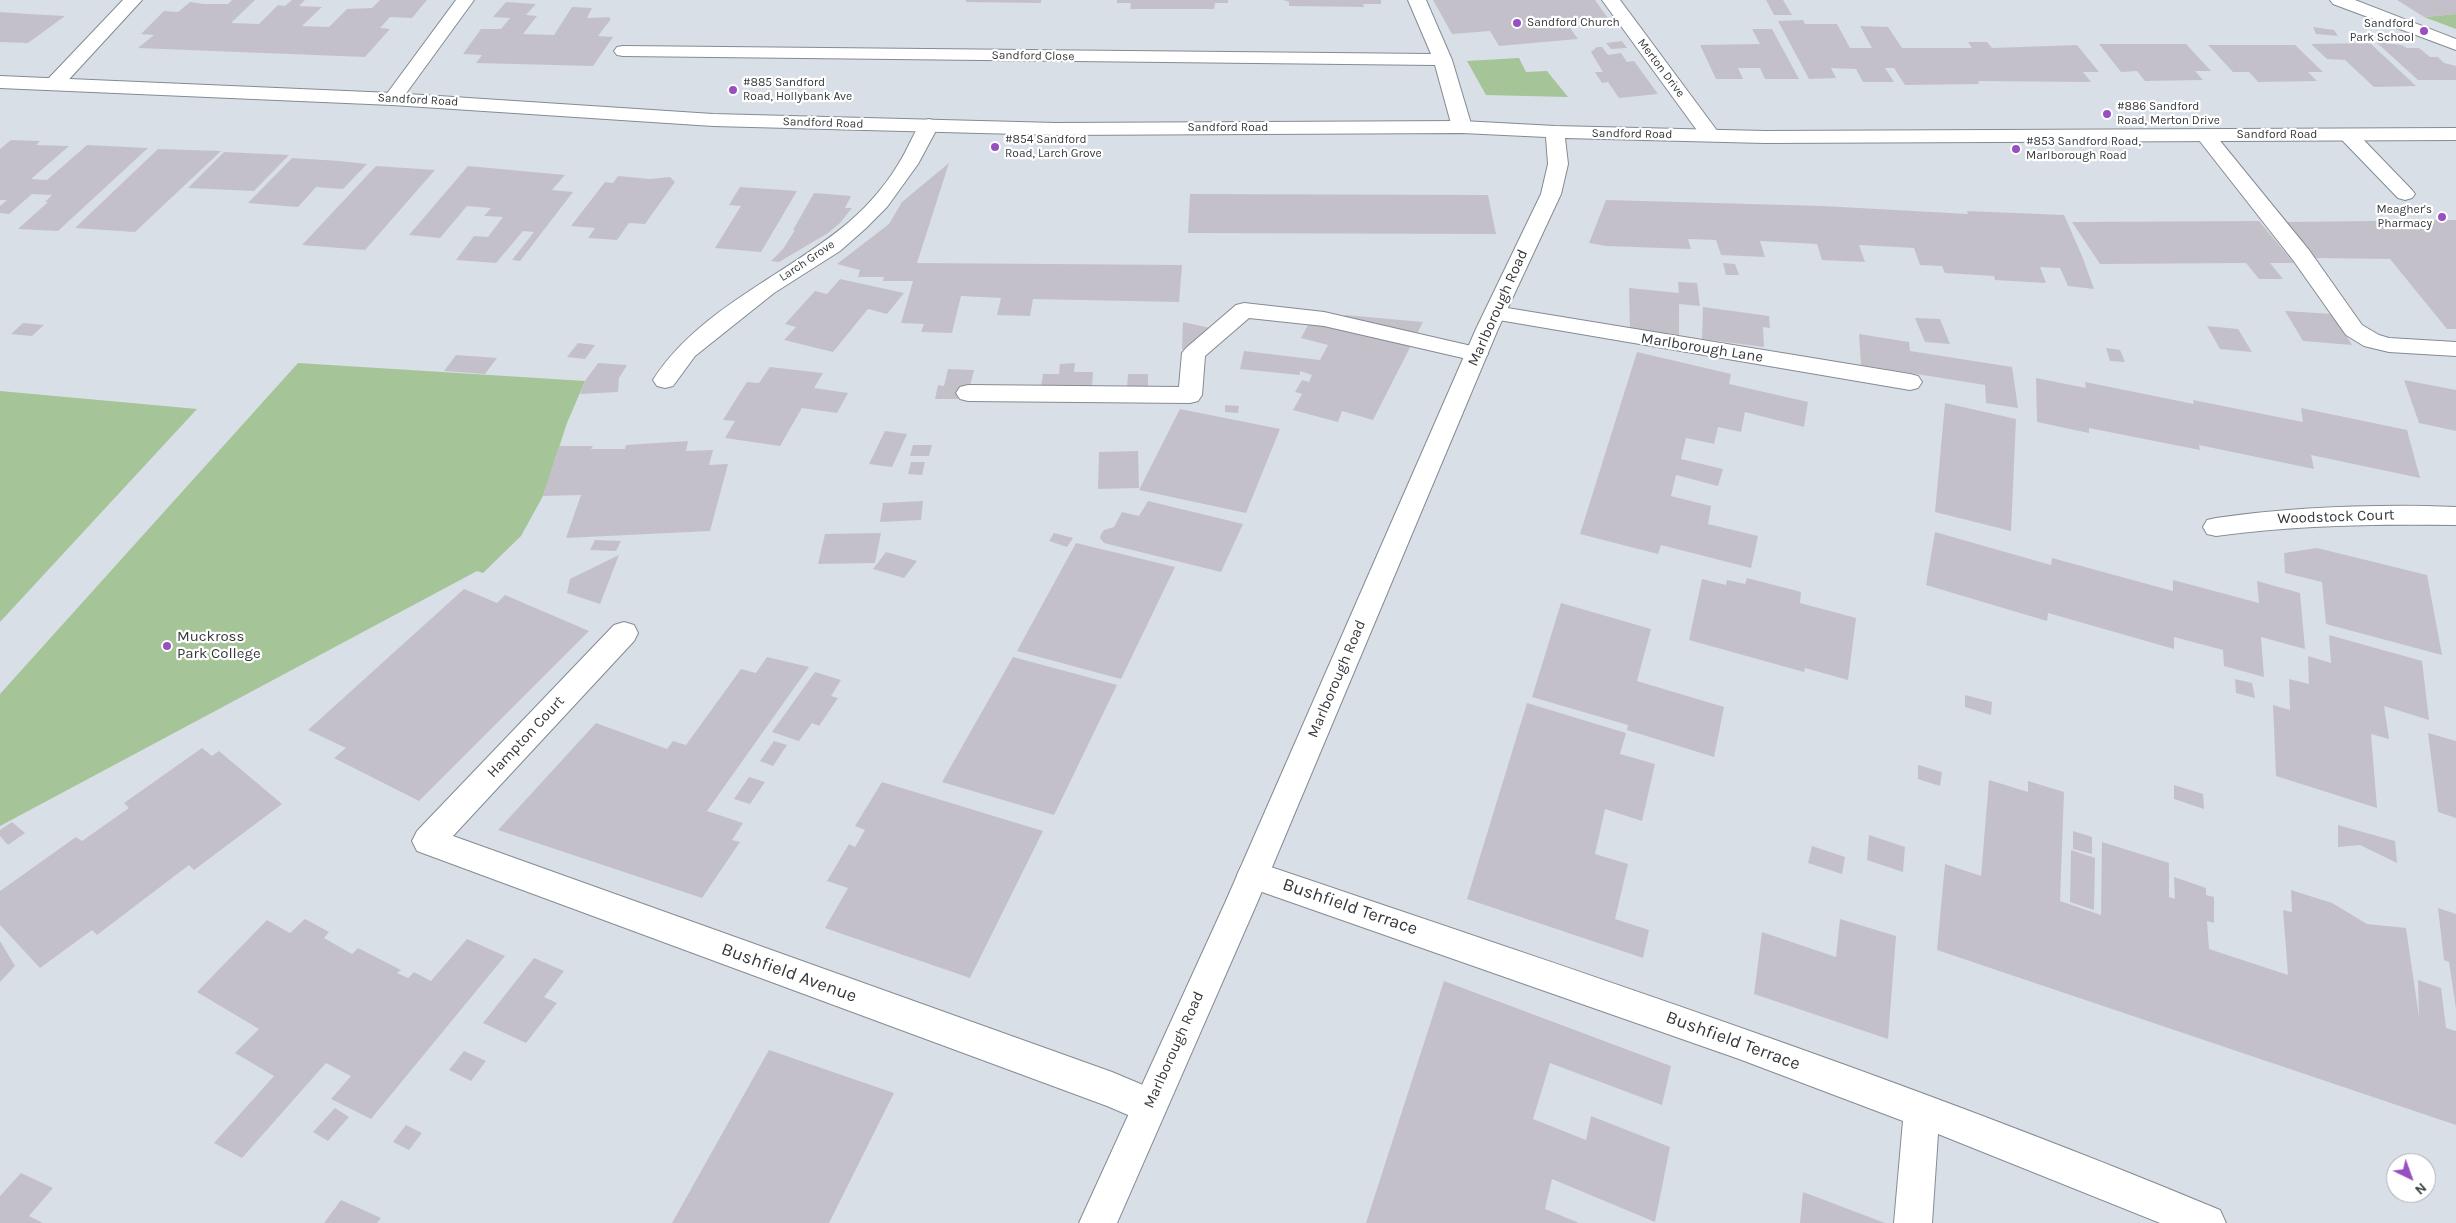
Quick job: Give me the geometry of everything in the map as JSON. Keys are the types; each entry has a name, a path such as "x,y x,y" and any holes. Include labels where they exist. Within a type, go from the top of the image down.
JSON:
{"street":[{"path":"54,84 133,0"},
{"path":"392,98 465,0"},
{"path":"1417,0 1443,60 1462,127"},
{"name":"Merton Drive","path":"1611,0 1711,136"},
{"path":"2339,0 2456,44"},
{"name":"Sandford Close","path":"623,51 1443,60"},
{"name":"Sandford Road","path":"0,82 392,98 713,120 1056,129 1462,127 1555,132 1711,136 2456,134"},
{"name":"Larch Grove","path":"666,380 687,351 766,288 832,246 858,225 880,203 906,167 929,125"},
{"name":"Marlborough Road","path":"1098,1223 1252,874 1494,313 1551,194 1558,164 1555,132"},
{"path":"2205,135 2301,255 2354,330 2372,341 2389,345 2456,349"},
{"path":"2348,135 2405,194"},
{"path":"968,393 1190,396 1194,353 1244,310 1324,319 1476,354"},
{"name":"Marlborough Lane","path":"1494,313 1910,382"},
{"name":"Woodstock Court","path":"2216,527 2262,520 2396,515 2456,516"},
{"name":"Hampton Court","path":"428,841 624,633"},
{"name":"Bushfield Avenue","path":"428,841 1112,1090 1149,1106"},
{"name":"Bushfield Terrace","path":"1252,874 1739,1042 1922,1110 2207,1223"},
{"path":"1912,1223 1922,1110"}],"green space":[{"path":"2456,14 2456,29 2424,17"},
{"path":"1519,58 1526,72 1547,71 1568,97 1486,95 1467,61"},
{"name":"Muckross Park College","path":"298,363 585,381 567,423 543,496 521,536 483,573 477,571 0,826 0,694"},
{"path":"0,391 197,409 0,622"}],"building":[{"path":"232,0 255,0 231,23 259,24 278,5 285,6 292,0 305,0 299,6 322,7 302,26 329,27 347,9 372,8 380,0 427,0 412,18 390,17 380,28 390,29 365,57 138,48 154,35 141,34 164,11 178,12 190,2 228,4"},
{"path":"966,0 1041,0 1041,3 966,2"},
{"path":"1117,0 1228,0 1228,3 1215,3 1214,9 1130,9 1131,3 1117,3"},
{"path":"1283,0 1381,0 1381,4 1363,4 1364,7 1289,6 1289,2"},
{"name":"Sandford Church","path":"1433,0 1595,0 1610,21 1567,24 1578,39 1499,46 1490,31 1452,34"},
{"path":"1766,0 1783,0 1792,15 1774,15"},
{"path":"2397,0 2456,0 2456,14 2424,17"},
{"path":"506,2 536,4 526,15 537,16 523,34 554,35 572,7 592,8 587,18 610,17 609,19 611,19 598,36 613,37 593,66 476,63 482,55 463,54 481,29 501,29 510,18 493,17"},
{"path":"0,12 65,16 28,43 0,42"},
{"path":"1803,20 1805,24 1837,24 1850,48 1872,48 1860,26 1888,27 1902,48 1972,48 1968,42 1987,42 1992,48 2077,45 2099,72 2083,72 2091,82 1978,81 1979,84 1905,85 1894,68 1885,68 1894,82 1863,82 1856,69 1831,68 1836,78 1809,79 1778,21"},
{"path":"2313,27 2334,30 2338,36 2316,34"},
{"path":"1752,29 1772,29 1799,79 1765,79 1760,68 1738,68 1743,79 1716,79 1700,45 1760,44"},
{"path":"1622,41 1627,48 1611,49 1606,43"},
{"path":"2376,42 2402,45 2407,48 2419,48 2430,57 2438,57 2444,63 2456,66 2456,80 2418,80"},
{"path":"2370,43 2416,86 2374,87 2345,60 2327,59 2311,44"},
{"path":"2099,44 2186,44 2211,71 2195,71 2203,80 2145,81 2137,71 2121,72"},
{"path":"2208,45 2295,45 2323,72 2308,72 2317,81 2258,82 2249,72 2233,72"},
{"path":"1597,47 1602,47 1608,55 1621,53 1627,62 1634,61 1658,94 1619,98 1608,82 1602,83 1595,72 1603,72 1591,52"},
{"path":"11,140 40,141 36,145 69,146 31,179 47,180 87,145 148,148 58,231 18,229 48,202 45,202 52,195 32,194 9,214 0,213 0,206 7,200 0,200 0,149"},
{"path":"158,149 221,151 135,232 75,228"},
{"path":"224,152 289,155 254,191 188,188"},
{"path":"292,158 367,164 343,189 316,187 298,207 248,203"},
{"path":"949,163 917,263 1182,265 1179,302 1033,299 1030,316 997,315 1001,298 961,296 952,333 921,332 924,324 901,323 913,281 883,281 884,277 858,277 860,270 837,264 889,224 902,202"},
{"path":"376,166 435,170 365,250 302,245"},
{"path":"468,166 565,175 552,190 573,192 520,261 512,260 534,232 523,231 496,263 456,260 474,236 488,237 503,217 484,216 491,208 467,206 440,238 409,235"},
{"path":"618,176 650,179 670,177 675,182 645,224 629,223 617,240 588,238 595,228 571,226 605,182 613,183"},
{"path":"740,187 797,191 761,252 715,248 741,206 729,205"},
{"path":"814,193 851,196 845,208 852,208 840,223 828,233 779,262 771,261 783,249"},
{"path":"1190,194 1488,195 1496,234 1188,233"},
{"path":"1606,200 1823,206 1968,214 1967,211 2064,215 2094,289 2068,286 2060,268 2040,267 2046,283 1995,280 1994,276 1945,273 1942,266 1920,265 1914,248 1859,245 1865,262 1822,260 1817,244 1760,241 1765,257 1721,255 1716,240 1688,239 1691,249 1606,246 1589,243"},
{"path":"2456,220 2456,329 2447,329 2390,259 2315,258 2286,222"},
{"path":"2259,221 2294,263 2270,263 2283,279 2259,279 2246,263 2100,264 2072,222"},
{"path":"1723,263 1735,264 1739,275 1726,275"},
{"path":"840,279 904,293 887,314 868,309 833,352 784,340 796,327 785,324 815,291 827,294"},
{"path":"1678,282 1697,283 1700,306 1679,304 1679,336 1630,330 1629,288 1679,293"},
{"path":"1703,307 1769,316 1770,328 1763,327 1764,347 1702,339"},
{"path":"2285,311 2333,314 2352,345 2303,341"},
{"path":"1345,315 1423,322 1373,420 1342,411 1338,422 1293,410 1302,394 1295,392 1302,380 1309,382 1312,375 1300,371 1300,375 1240,369 1244,351 1320,360 1328,345 1301,338 1309,323 1340,326"},
{"path":"1915,318 1940,319 1950,344 1925,342"},
{"path":"1183,322 1210,328 1186,351 1182,349"},
{"path":"23,323 44,325 32,336 11,334"},
{"path":"2207,326 2238,329 2252,352 2220,349"},
{"path":"1859,334 1909,342 1910,351 2012,367 2018,408 1986,403 1985,385 1861,365"},
{"path":"578,343 595,345 585,359 567,357"},
{"path":"2106,348 2120,350 2125,362 2110,361"},
{"path":"1637,352 1731,374 1729,384 1808,402 1804,427 1745,412 1741,432 1718,427 1714,444 1686,438 1681,459 1723,469 1718,486 1676,475 1671,496 1711,506 1708,524 1758,536 1751,568 1661,545 1658,554 1580,534"},
{"path":"456,355 497,358 485,374 444,371"},
{"path":"598,363 627,365 619,378 618,392 580,394 585,381"},
{"path":"1075,363 1074,372 1093,372 1092,387 1041,387 1043,374 1059,374 1060,364"},
{"path":"770,367 823,373 814,388 848,393 837,413 802,408 780,446 725,438 735,421 723,420 736,399 747,382 759,383"},
{"path":"948,369 974,370 970,386 961,386 958,399 935,399 938,385 944,386"},
{"path":"1128,374 1148,374 1148,388 1127,388"},
{"path":"2036,378 2086,388 2085,382 2194,404 2193,400 2303,422 2301,408 2407,430 2420,478 2311,455 2314,469 2199,445 2200,450 2089,428 2089,433 2037,422"},
{"path":"2404,380 2456,390 2456,431 2419,423"},
{"path":"1945,403 2016,419 2011,531 1935,512"},
{"path":"1225,405 1239,406 1238,413 1225,412"},
{"path":"1180,409 1280,429 1246,513 1139,490"},
{"path":"885,431 907,434 892,467 869,464"},
{"path":"688,441 686,451 713,450 709,465 728,464 710,531 566,538 581,495 543,496 559,446 593,446 591,449 625,449 626,445"},
{"path":"913,445 932,445 929,456 910,456"},
{"path":"1138,451 1139,488 1098,489 1099,452"},
{"path":"911,462 925,462 922,475 908,474"},
{"path":"923,501 921,520 880,522 883,503"},
{"path":"1148,501 1243,524 1221,572 1104,543 1100,538 1101,534 1104,530 1114,527 1122,512 1139,516"},
{"path":"1935,532 2051,565 2052,558 2173,591 2173,580 2259,603 2257,581 2300,593 2305,649 2261,637 2264,677 2224,666 2223,650 2174,637 2174,649 2048,613 2047,621 1926,585"},
{"path":"881,533 875,563 818,564 825,534"},
{"path":"1054,533 1073,538 1067,547 1049,541"},
{"path":"595,540 621,541 616,551 590,550"},
{"path":"1076,543 1175,567 1121,679 1017,651"},
{"path":"2317,548 2427,575 2442,655 2326,624 2322,582 2285,573 2284,553"},
{"path":"886,552 917,561 904,578 873,569"},
{"path":"619,555 600,604 567,593 570,579"},
{"path":"1747,578 1801,592 1800,603 1856,618 1848,680 1805,668 1804,672 1689,640 1702,579 1726,585 1727,580 1745,584"},
{"path":"464,589 497,603 505,595 589,631 419,801 334,758 346,748 308,730"},
{"path":"1561,603 1651,629 1637,681 1724,707 1714,757 1627,730 1628,725 1532,697"},
{"path":"2329,635 2422,661 2429,720 2384,706 2389,739 2371,734 2377,808 2276,776 2273,705 2290,710 2289,679 2309,684 2308,656 2331,663"},
{"path":"767,657 809,667 707,811 743,823 732,840 740,842 702,898 498,830 596,723 667,749 673,741 686,745 741,669 756,673"},
{"path":"1013,657 1117,685 1054,815 942,782"},
{"path":"815,672 841,680 831,696 838,698 819,726 812,723 799,741 772,732"},
{"path":"2235,679 2252,683 2255,698 2236,693"},
{"path":"1965,695 1992,702 1991,715 1965,707"},
{"path":"1527,703 1626,733 1620,754 1655,764 1642,821 1605,809 1595,854 1628,864 1615,919 1649,930 1643,958 1467,899"},
{"path":"2428,733 2456,741 2456,818 2438,812"},
{"path":"774,741 787,745 773,766 760,761"},
{"path":"202,748 212,756 219,751 282,804 194,870 189,865 97,935 92,930 40,968 0,925 0,891 76,837 82,841 129,808 124,803"},
{"path":"1918,765 1942,772 1940,786 1918,779"},
{"path":"749,777 765,782 750,804 734,799"},
{"path":"1989,780 2028,792 2028,781 2064,792 2060,901 2101,915 2102,842 2169,863 2169,897 2175,899 2174,877 2206,888 2206,895 2214,897 2214,923 2207,921 2209,949 2288,975 2283,910 2292,912 2291,890 2332,903 2367,924 2406,928 2419,1017 2418,980 2441,988 2446,1028 2456,1031 2456,1125 1937,950 1945,864 1981,876"},
{"path":"882,782 1043,831 970,978 825,928 848,888 827,881 849,844 855,847 865,830 855,826"},
{"path":"2174,785 2203,794 2204,809 2174,799"},
{"path":"12,822 25,833 8,845 0,836 0,830"},
{"path":"2338,825 2395,841 2397,863 2360,845 2338,847"},
{"path":"2073,831 2092,837 2092,854 2073,849"},
{"path":"1869,835 1905,847 1903,872 1867,860"},
{"path":"1812,846 1845,857 1842,874 1808,863"},
{"path":"2071,850 2095,858 2094,910 2070,902"},
{"path":"2438,908 2456,914 2456,1009 2449,962 2444,960"},
{"path":"305,919 329,932 324,938 352,954 358,948 401,970 397,973 408,978 414,972 431,981 467,939 505,956 371,1119 331,1099 351,1076 326,1063 242,1158 214,1143 274,1076 235,1053 259,1029 197,992 267,920 290,933"},
{"path":"1840,919 1896,936 1888,1039 1754,994 1762,932 1836,957"},
{"path":"0,941 15,966 0,982"},
{"path":"534,958 564,971 544,997 557,1003 526,1043 483,1023"},
{"path":"1444,981 1671,1066 1662,1105 1550,1063 1533,1119 1586,1140 1591,1116 1670,1147 1655,1222 1552,1179 1545,1209 1579,1223 1366,1223"},
{"path":"769,1050 894,1093 829,1223 672,1223"},
{"path":"464,1051 486,1061 471,1081 449,1070"},
{"path":"335,1108 349,1117 328,1141 313,1132"},
{"path":"406,1125 422,1133 409,1150 393,1142"},
{"path":"21,1173 53,1188 29,1216 43,1223 0,1223 0,1196"},
{"path":"1803,1192 1885,1223 1800,1223"},
{"path":"341,1200 381,1218 377,1223 324,1223"}],"place":[{"name":"Sandford Church","path":"1517,23"},
{"name":"Sandford Park School","path":"2424,31"},
{"name":"#885 Sandford Road, Hollybank Ave","path":"733,90"},
{"name":"#886 Sandford Road, Merton Drive","path":"2107,114"},
{"name":"#854 Sandford Road, Larch Grove","path":"995,147"},
{"name":"#853 Sandford Road, Marlborough Road","path":"2016,149"},
{"name":"Meagher's Pharmacy","path":"2442,217"},
{"name":"Muckross Park College","path":"167,646"}]}
